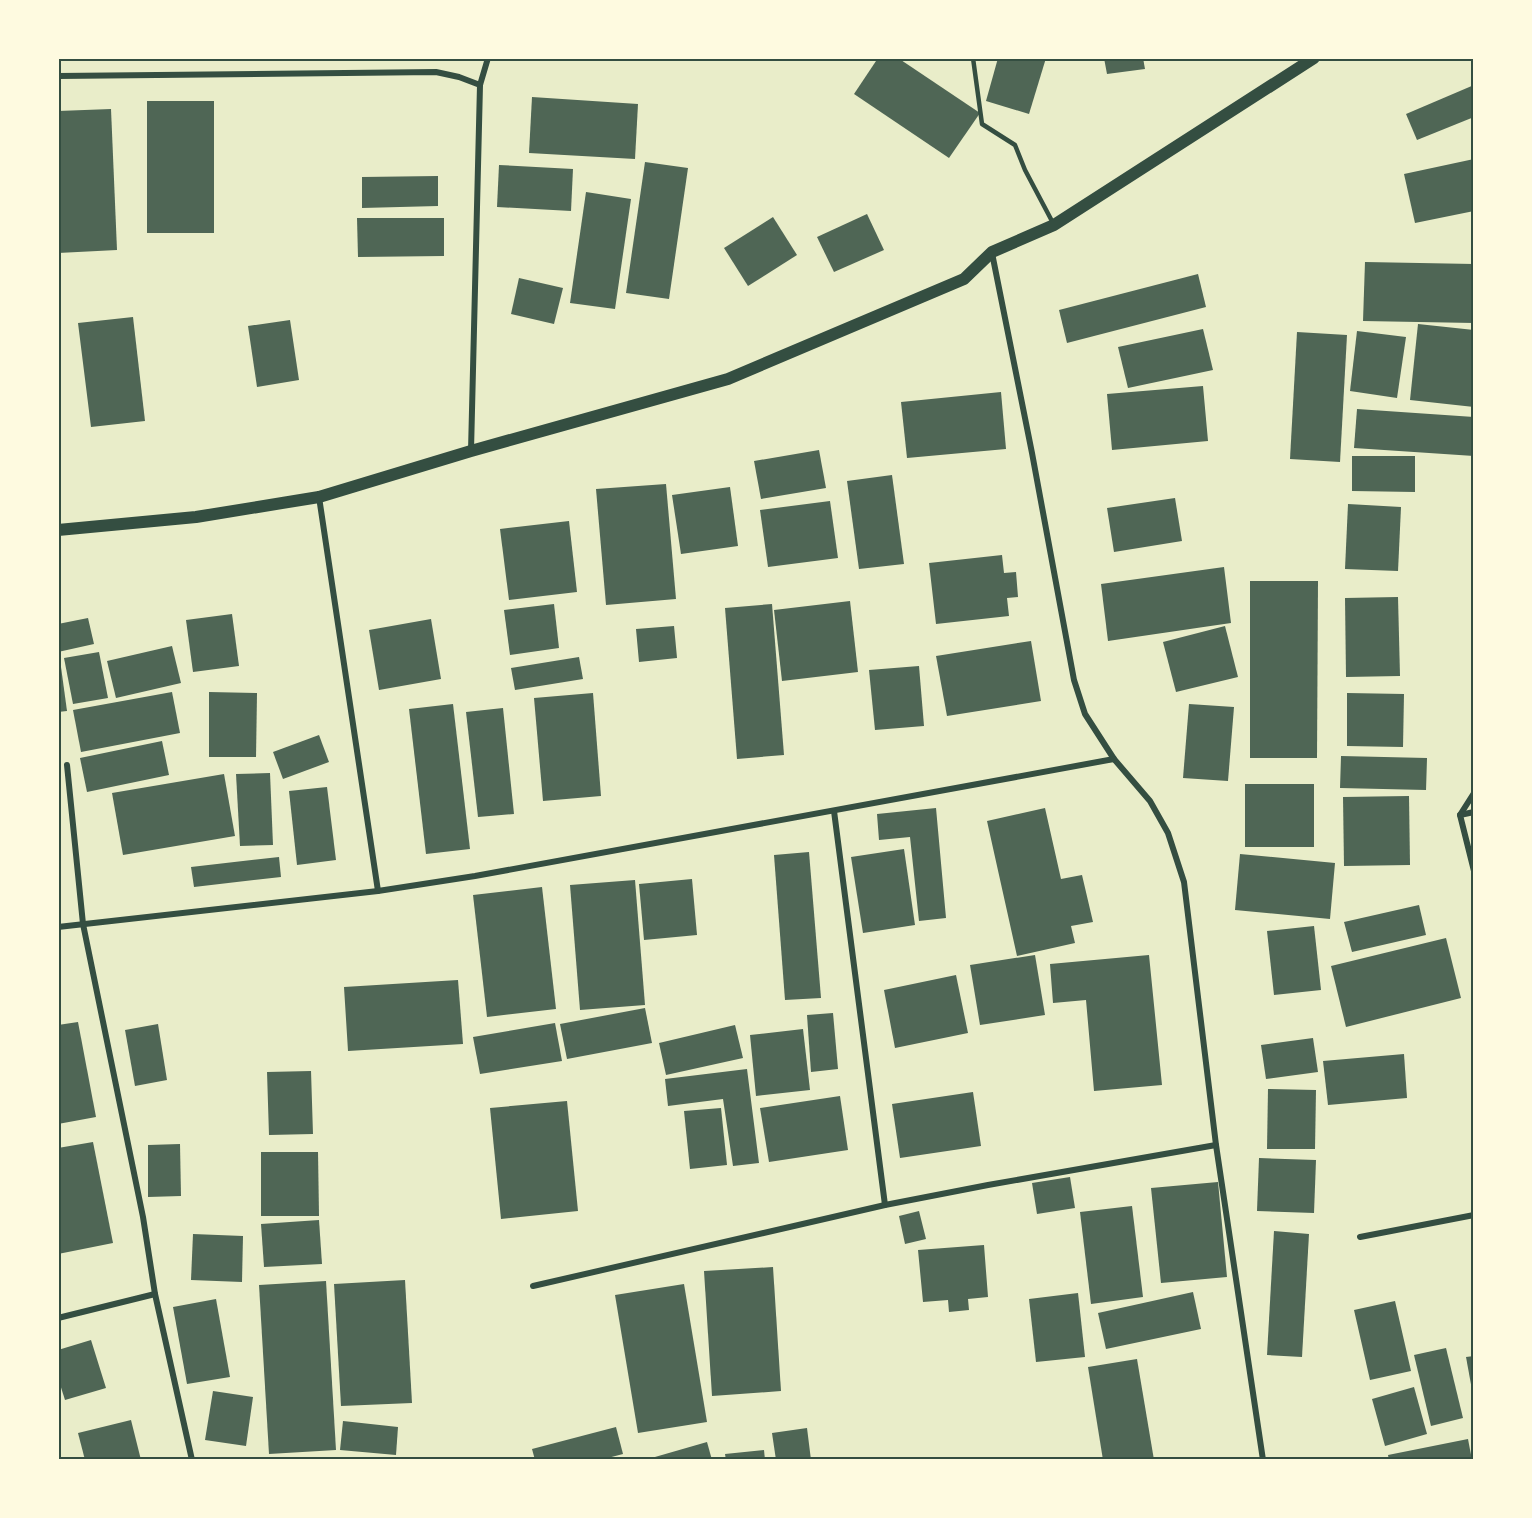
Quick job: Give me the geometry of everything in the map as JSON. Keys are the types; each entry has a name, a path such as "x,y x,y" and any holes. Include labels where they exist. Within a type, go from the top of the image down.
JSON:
{"main road":[{"path":"58,530 196,517 319,497 471,451 728,379 964,279 992,252 1054,225 1314,58"}],"street":[{"path":"471,451 480,85 488,58"},
{"path":"58,76 436,72 480,85"},
{"path":"992,252 1074,680 1085,714 1114,759 1150,801 1168,833 1184,882 1216,1145 1263,1460"},
{"path":"319,497 378,891"},
{"path":"58,927 378,891 475,876 1114,759"},
{"path":"68,765 83,924 143,1217 155,1294 192,1460"},
{"path":"1473,793 1460,815 1473,871"},
{"path":"834,811 885,1205"},
{"path":"1460,815 1473,812"},
{"path":"533,1286 885,1205 1216,1145"},
{"path":"1360,1237 1473,1215"},
{"path":"58,1318 155,1294"}],"lane":[{"path":"973,58 982,124 1015,145 1024,170 1054,225"}],"building":[{"path":"878,58 898,58 980,113 949,158 854,94"},
{"path":"998,58 1046,58 1029,114 986,101"},
{"path":"1104,58 1143,58 1145,69 1107,74"},
{"path":"1474,85 1474,117 1417,140 1406,114"},
{"path":"532,97 638,104 635,159 529,153"},
{"path":"147,101 214,101 214,233 147,233"},
{"path":"111,109 117,250 58,253 58,111"},
{"path":"1474,159 1474,211 1415,223 1404,174"},
{"path":"645,162 688,168 669,299 626,293"},
{"path":"499,165 573,169 571,211 497,207"},
{"path":"438,176 438,206 362,208 362,177"},
{"path":"586,192 631,199 615,309 570,303"},
{"path":"867,214 884,250 834,272 817,237"},
{"path":"773,217 797,255 748,286 724,248"},
{"path":"357,218 444,218 444,256 358,257"},
{"path":"1365,262 1474,264 1474,323 1363,321"},
{"path":"1198,274 1206,307 1067,343 1059,310"},
{"path":"519,278 563,288 554,324 511,314"},
{"path":"133,317 145,421 91,427 78,323"},
{"path":"290,320 299,380 257,387 248,326"},
{"path":"1418,324 1474,330 1474,407 1410,400"},
{"path":"1203,329 1213,370 1128,388 1118,347"},
{"path":"1357,331 1406,337 1397,398 1350,391"},
{"path":"1297,332 1347,335 1340,462 1290,459"},
{"path":"1203,386 1208,441 1112,450 1107,394"},
{"path":"1001,392 1006,449 907,458 901,402"},
{"path":"1357,409 1474,417 1474,456 1354,448"},
{"path":"819,450 826,488 761,499 754,461"},
{"path":"1352,456 1415,456 1415,492 1352,491"},
{"path":"892,475 904,564 859,569 847,481"},
{"path":"666,484 676,599 606,605 596,489"},
{"path":"730,487 738,546 681,554 672,495"},
{"path":"1175,498 1182,541 1114,552 1107,508"},
{"path":"830,501 838,558 768,567 760,510"},
{"path":"1348,504 1401,507 1398,571 1345,569"},
{"path":"569,521 577,592 509,600 500,529"},
{"path":"1002,555 1004,573 1016,572 1018,597 1007,598 1009,616 936,624 929,563"},
{"path":"1224,567 1231,623 1108,641 1101,584"},
{"path":"1250,581 1318,581 1317,758 1250,758"},
{"path":"1398,597 1400,676 1346,677 1345,598"},
{"path":"850,601 858,672 782,681 774,610"},
{"path":"554,604 559,648 510,655 504,610"},
{"path":"772,604 784,755 737,759 725,608"},
{"path":"232,614 239,666 193,672 186,620"},
{"path":"88,618 94,644 58,652 58,624"},
{"path":"431,619 441,679 379,690 369,630"},
{"path":"674,626 677,658 639,662 636,629"},
{"path":"1225,626 1238,677 1176,692 1163,642"},
{"path":"1031,641 1041,701 947,716 936,656"},
{"path":"172,646 181,683 116,698 107,661"},
{"path":"99,652 108,698 73,704 64,658"},
{"path":"579,657 583,679 515,690 511,668"},
{"path":"919,666 924,726 875,730 869,670"},
{"path":"61,667 67,711 58,712 58,668"},
{"path":"172,692 180,733 81,752 73,710"},
{"path":"209,692 257,693 256,757 209,757"},
{"path":"593,693 601,796 543,801 534,698"},
{"path":"1347,693 1404,694 1403,747 1347,746"},
{"path":"453,704 470,849 426,854 409,709"},
{"path":"1189,704 1234,707 1228,781 1183,778"},
{"path":"503,708 514,814 478,817 466,712"},
{"path":"319,735 329,762 283,779 273,752"},
{"path":"162,741 169,775 87,792 80,758"},
{"path":"1341,756 1427,758 1426,790 1340,788"},
{"path":"270,773 273,845 240,846 236,774"},
{"path":"224,774 235,836 123,855 112,793"},
{"path":"1245,784 1314,784 1314,847 1245,847"},
{"path":"327,787 336,860 297,865 289,791"},
{"path":"1409,796 1410,865 1344,866 1343,797"},
{"path":"936,808 946,918 919,921 910,837 879,840 877,814"},
{"path":"1045,808 1061,879 1082,875 1093,922 1071,926 1075,943 1017,956 987,821"},
{"path":"904,849 915,925 863,933 851,857"},
{"path":"809,852 821,998 785,1000 774,855"},
{"path":"1240,854 1335,863 1330,919 1235,910"},
{"path":"279,857 281,877 194,887 191,867"},
{"path":"692,879 697,935 644,940 639,884"},
{"path":"635,880 645,1005 580,1010 570,885"},
{"path":"542,887 556,1009 487,1017 473,895"},
{"path":"1419,905 1426,935 1352,952 1344,922"},
{"path":"1314,926 1321,990 1274,995 1267,931"},
{"path":"1446,938 1461,998 1346,1027 1331,966"},
{"path":"1035,955 1045,1015 980,1025 970,965"},
{"path":"1149,955 1162,1085 1094,1091 1086,1000 1053,1003 1050,964"},
{"path":"956,975 968,1033 895,1048 884,990"},
{"path":"458,980 463,1044 348,1051 344,987"},
{"path":"645,1008 652,1043 567,1059 560,1024"},
{"path":"833,1013 838,1069 811,1072 807,1015"},
{"path":"78,1022 96,1117 58,1124 58,1025"},
{"path":"555,1023 562,1061 480,1074 473,1037"},
{"path":"158,1024 167,1080 135,1086 125,1030"},
{"path":"735,1025 743,1058 666,1075 659,1043"},
{"path":"803,1029 810,1090 756,1096 750,1035"},
{"path":"1313,1038 1318,1072 1266,1079 1261,1045"},
{"path":"1404,1054 1407,1098 1328,1105 1323,1061"},
{"path":"747,1069 759,1163 733,1166 723,1099 668,1106 665,1079"},
{"path":"311,1071 313,1134 269,1135 267,1072"},
{"path":"1268,1089 1316,1090 1315,1149 1267,1149"},
{"path":"973,1092 981,1146 900,1158 892,1104"},
{"path":"840,1096 848,1150 769,1162 760,1108"},
{"path":"567,1101 578,1211 501,1219 490,1108"},
{"path":"721,1108 727,1165 690,1169 684,1111"},
{"path":"93,1142 113,1243 58,1254 58,1148"},
{"path":"180,1144 181,1196 148,1197 148,1145"},
{"path":"261,1152 318,1152 319,1216 261,1216"},
{"path":"1259,1158 1316,1160 1314,1213 1257,1211"},
{"path":"1070,1177 1075,1208 1037,1214 1032,1183"},
{"path":"1218,1182 1227,1277 1161,1283 1151,1188"},
{"path":"1132,1206 1143,1297 1091,1304 1080,1212"},
{"path":"919,1211 926,1239 905,1244 899,1216"},
{"path":"319,1220 322,1264 264,1267 261,1224"},
{"path":"1274,1231 1309,1234 1302,1357 1267,1355"},
{"path":"193,1234 243,1236 242,1282 191,1280"},
{"path":"984,1245 988,1297 968,1299 969,1310 949,1312 948,1300 923,1302 918,1250"},
{"path":"773,1267 781,1391 712,1396 704,1271"},
{"path":"405,1280 412,1403 341,1406 334,1284"},
{"path":"326,1281 336,1450 269,1454 259,1285"},
{"path":"684,1284 707,1422 638,1433 615,1295"},
{"path":"1193,1292 1201,1329 1106,1349 1098,1313"},
{"path":"1078,1293 1085,1357 1036,1362 1029,1299"},
{"path":"216,1299 230,1377 187,1384 173,1307"},
{"path":"1395,1301 1411,1371 1370,1380 1354,1310"},
{"path":"91,1340 106,1388 65,1400 58,1378 58,1350"},
{"path":"1446,1348 1463,1418 1431,1426 1414,1355"},
{"path":"1474,1356 1474,1390 1472,1390 1466,1357"},
{"path":"1137,1359 1154,1460 1103,1460 1088,1367"},
{"path":"1414,1387 1427,1434 1385,1446 1372,1399"},
{"path":"213,1391 253,1397 246,1446 205,1440"},
{"path":"131,1420 141,1460 85,1460 78,1433"},
{"path":"343,1421 398,1427 396,1455 340,1450"},
{"path":"616,1427 623,1454 600,1460 535,1460 532,1449"},
{"path":"807,1428 811,1460 776,1460 772,1433"},
{"path":"1468,1439 1472,1460 1389,1460 1388,1455"},
{"path":"707,1442 712,1460 648,1460 648,1459"},
{"path":"764,1450 765,1460 726,1460 725,1454"}]}
